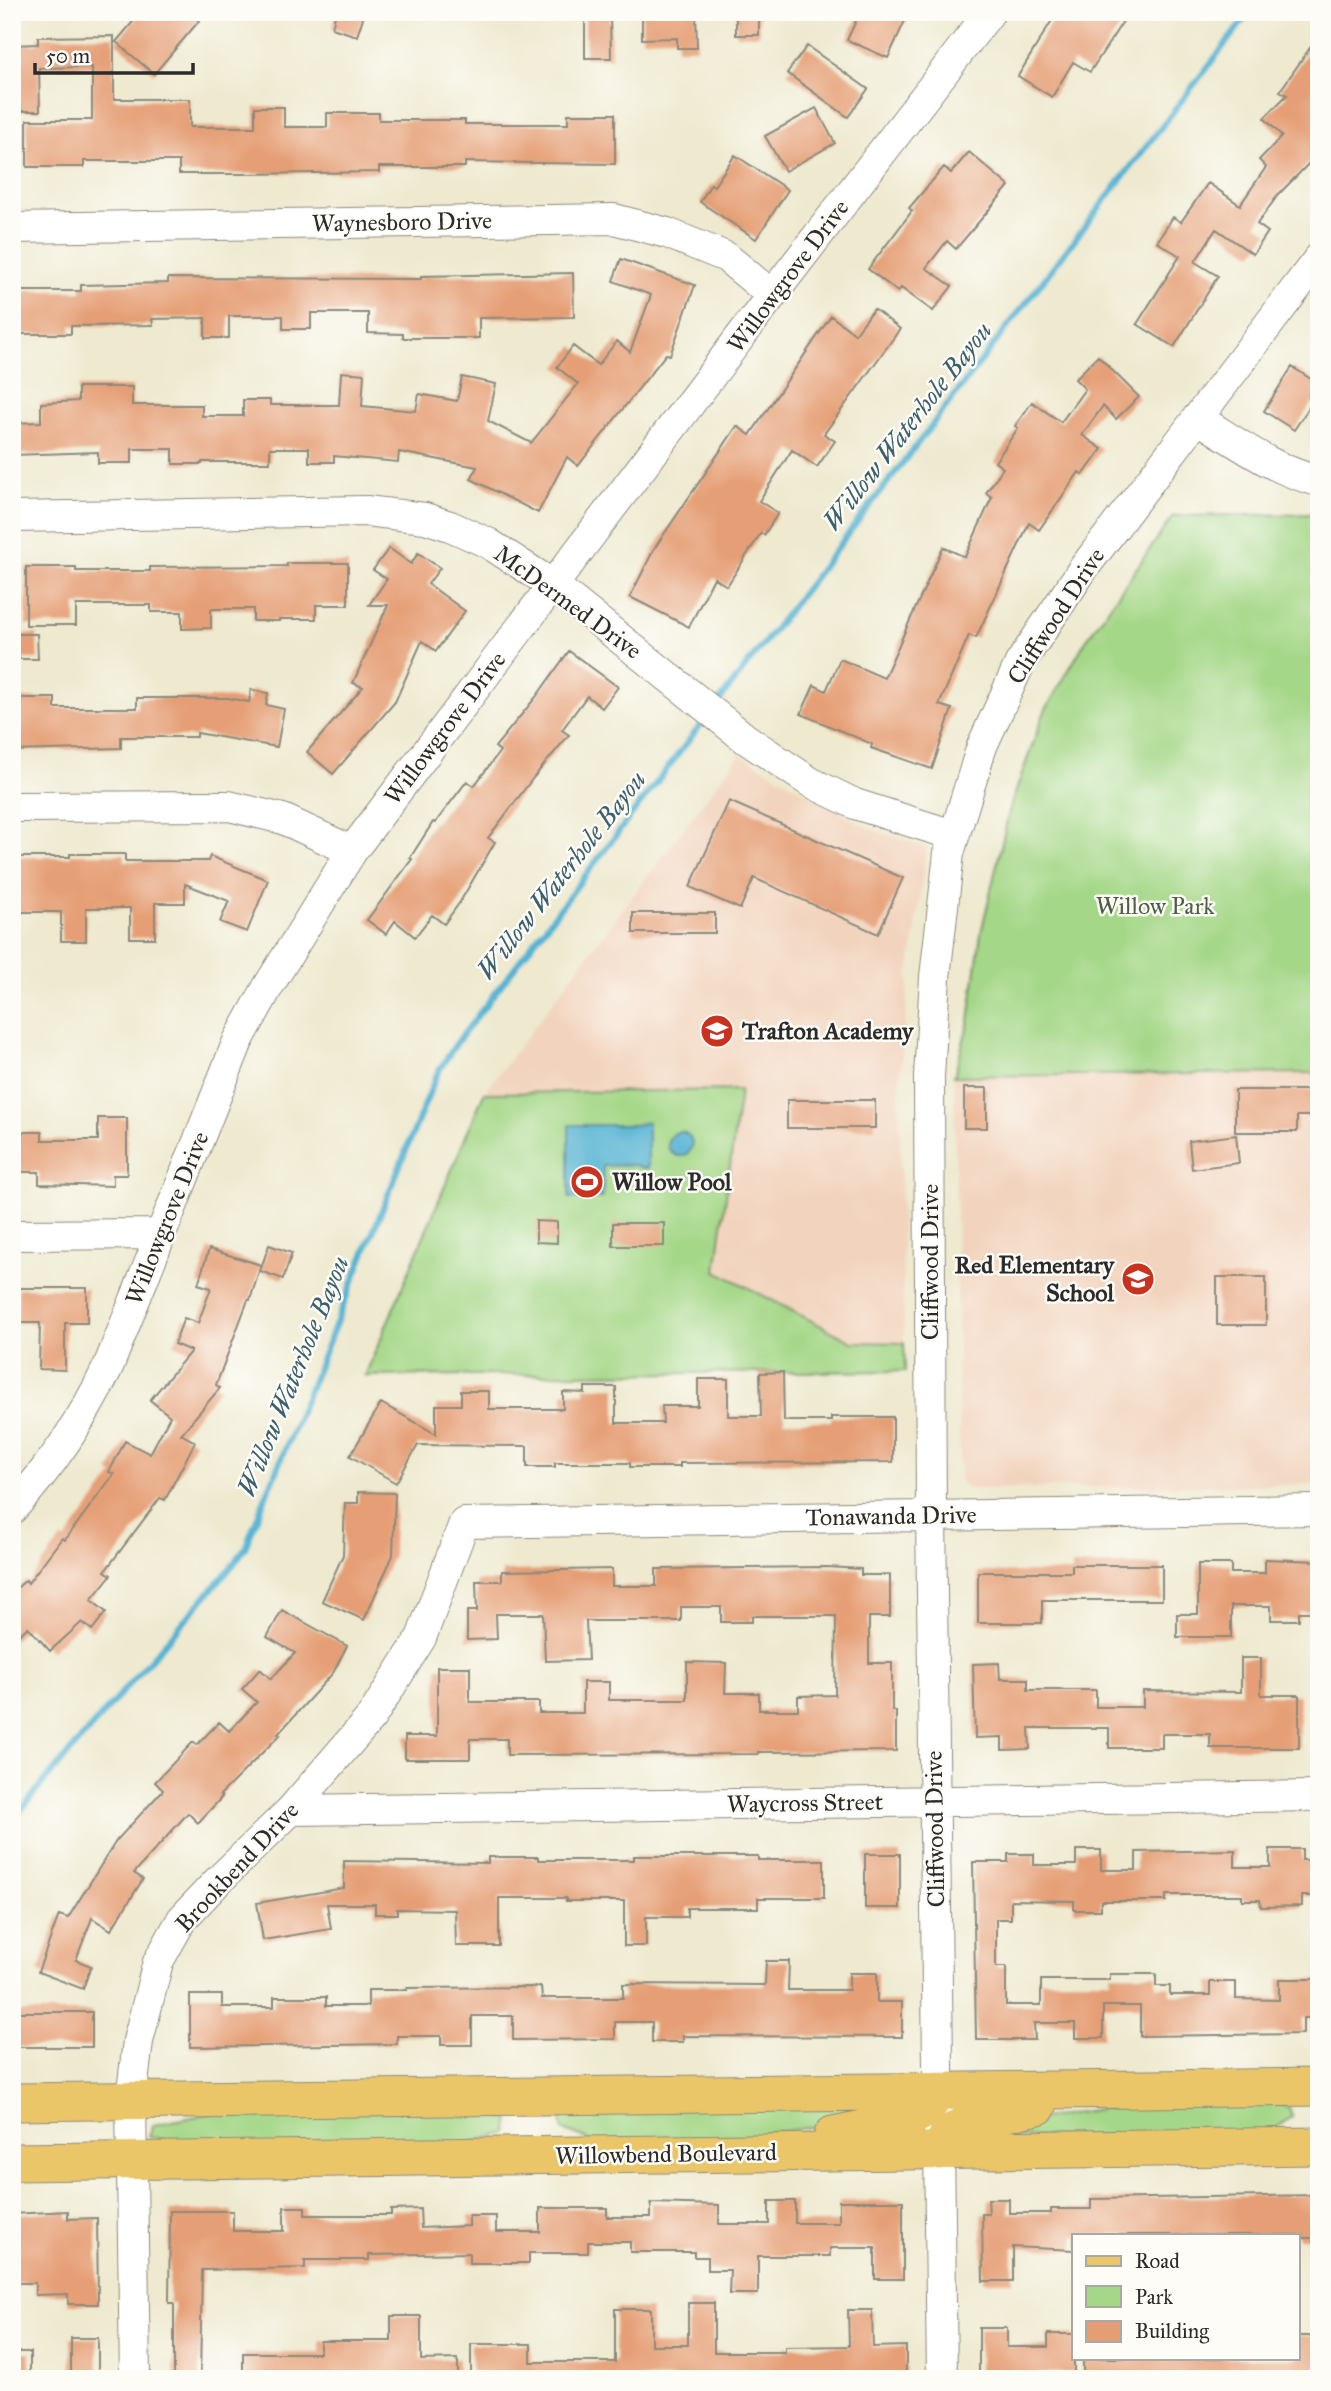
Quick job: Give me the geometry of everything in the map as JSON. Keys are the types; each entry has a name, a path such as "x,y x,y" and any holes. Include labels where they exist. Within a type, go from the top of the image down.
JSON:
{"main road":[{"path":"12,2102 1319,2087"},
{"path":"939,2151 949,2134 970,2121 1114,2089"},
{"path":"739,2153 904,2121 925,2110 938,2092"},
{"path":"534,2096 535,2156"},
{"name":"Willowbend Boulevard","path":"12,2162 1319,2146"}],"street":[{"name":"Willowgrove Drive","path":"12,1509 52,1462 92,1401 238,1041 352,850 990,12"},
{"name":"Waynesboro Drive","path":"12,228 614,219 667,233 726,257 772,295"},
{"name":"Cliffwood Drive","path":"942,2379 931,1515 929,1077 942,900 953,835 982,746 1020,663 1083,569 1319,258"},
{"path":"1197,418 1258,456 1304,478 1319,481"},
{"name":"McDermed Drive","path":"12,517 366,511 425,518 488,543 553,585 746,739 810,782 855,804 953,835"},
{"path":"12,807 229,806 283,819 352,850"},
{"path":"12,1236 161,1234"},
{"name":"Tonawanda Drive","path":"464,1523 1319,1510"},
{"name":"Brookbend Drive","path":"135,2379 131,2100 138,2041 158,1962 183,1919 291,1810 372,1716 421,1638 464,1523"},
{"name":"Waycross Street","path":"291,1810 1319,1796"}],"shaded area":[{"name":"Trafton Academy","path":"740,754 865,827 927,847 909,976 899,1087 904,1343 853,1343 716,1271 740,1090 484,1093"},
{"name":"Red Elementary School","path":"1319,1073 1319,1484 968,1489 960,1481 954,1076"}],"green space":[{"name":"Willow Park","path":"1319,514 1319,1073 954,1076 969,1021 981,933 1011,804 1045,711 1085,642 1173,516"},
{"name":"Willow Pool","path":"740,1090 716,1271 852,1342 904,1343 905,1371 365,1376 484,1093"},
{"path":"1256,2098 1289,2107 1292,2116 1270,2133 981,2138 984,2129 1150,2100"},
{"path":"891,2103 896,2114 722,2141 597,2143 563,2130 560,2118 582,2108"},
{"path":"479,2109 510,2120 507,2133 456,2146 201,2146 149,2137 153,2125 217,2112"}],"water":[{"path":"648,1122 648,1168 636,1165 603,1166 603,1198 569,1198 569,1125 634,1125"},
{"path":"680,1132 689,1135 692,1144 689,1153 680,1156 671,1153 668,1144 671,1135"}],"building":[{"path":"141,12 189,12 199,21 154,74 116,42"},
{"path":"336,12 365,12 357,36 332,28"},
{"path":"585,12 610,12 611,58 585,58"},
{"path":"642,12 696,12 697,48 677,48 677,38 642,39"},
{"path":"736,12 759,12 759,35 736,35"},
{"path":"860,12 909,12 888,58 847,40"},
{"path":"1057,12 1129,12 1090,72 1073,62 1052,97 1018,76"},
{"path":"1319,35 1319,153 1278,195 1257,224 1268,232 1253,254 1216,229 1195,262 1218,276 1174,347 1137,324 1180,256 1157,242 1173,217 1181,222 1208,183 1240,205 1266,167 1259,160 1282,136 1264,118 1287,95 1280,91"},
{"path":"114,36 114,99 190,99 190,127 255,127 255,107 284,107 284,127 327,127 327,113 379,113 379,120 465,120 465,124 568,124 568,114 615,114 615,164 465,162 465,167 379,167 379,172 240,174 179,174 179,161 84,161 84,167 27,167 27,120 92,120 92,67 39,68 40,111 12,111 12,45 38,44 38,37"},
{"path":"807,46 868,89 848,117 787,73"},
{"path":"816,108 835,143 785,171 765,136"},
{"path":"969,152 1009,186 956,249 947,241 926,268 952,286 933,311 901,288 898,292 868,269 912,211 909,208 944,167 951,173"},
{"path":"735,155 788,190 756,239 700,202"},
{"path":"621,259 695,285 670,355 666,354 578,466 567,457 538,513 471,479 477,467 399,452 398,462 334,456 334,462 309,462 309,448 270,448 270,462 202,464 173,464 173,449 132,449 132,463 98,463 98,452 13,455 12,423 41,422 41,403 78,401 78,387 132,387 132,405 202,405 202,416 243,416 243,400 270,400 270,405 339,405 341,372 364,374 362,406 416,411 419,394 457,401 462,377 496,384 488,421 531,443 578,384 557,367 573,346 598,365 617,341 630,352 651,295 613,281"},
{"path":"573,273 574,317 479,318 479,338 403,338 403,334 368,333 368,313 311,313 311,329 283,329 283,316 229,316 229,338 205,338 205,318 152,319 153,325 71,326 71,334 12,334 12,291 81,291 81,285 168,283 168,278 421,279 421,276"},
{"path":"874,309 900,329 824,434 835,441 817,467 792,450 759,501 778,513 764,535 761,533 727,586 714,578 689,627 630,597 654,549 737,426 750,435 831,316 855,334"},
{"path":"1098,356 1139,397 1116,419 1103,406 1082,435 1102,449 1083,475 1079,472 1039,530 1029,523 976,638 969,635 939,705 952,709 932,769 871,748 872,744 801,714 814,685 826,691 840,659 884,678 943,547 965,557 992,497 986,493 1003,468 995,462 1018,428 1015,426 1032,402 1061,422 1085,389 1075,379"},
{"path":"1292,367 1319,384 1319,408 1312,403 1294,430 1264,411"},
{"path":"389,548 411,564 418,553 440,568 428,584 465,611 436,651 422,641 395,702 333,774 307,752 363,687 353,683 388,605 369,605 387,579 373,570"},
{"path":"287,563 348,563 348,605 316,605 316,619 279,621 253,621 253,609 211,609 211,628 182,629 182,612 151,612 151,605 76,605 76,625 26,625 26,567 76,567 76,571 150,571 150,567 287,566"},
{"path":"15,634 37,634 38,659 15,659"},
{"path":"569,651 618,687 602,708 587,696 562,730 569,735 488,838 495,842 444,924 432,915 415,937 395,921 386,934 367,920 412,859 410,858 433,822 435,823 467,781 474,786 500,751 495,747"},
{"path":"251,690 268,693 266,705 284,709 277,747 197,733 197,737 121,737 121,748 12,751 12,698 55,698 55,708 137,708 137,698 228,698 249,702"},
{"path":"729,801 903,878 878,934 754,878 740,909 690,887"},
{"path":"70,854 125,854 125,861 208,861 210,856 268,880 247,932 220,922 229,901 185,884 185,903 155,903 155,938 130,938 130,908 86,908 86,941 61,941 61,912 12,912 12,857 70,857"},
{"path":"633,913 715,913 715,933 633,933"},
{"path":"964,1088 987,1088 987,1128 964,1128"},
{"path":"1235,1090 1319,1090 1319,1116 1297,1116 1297,1132 1235,1132"},
{"path":"787,1100 875,1100 875,1128 787,1128"},
{"path":"98,1118 127,1118 127,1175 113,1175 113,1186 39,1184 39,1172 12,1172 12,1132 42,1132 42,1140 98,1140"},
{"path":"1236,1135 1239,1163 1192,1169 1189,1141"},
{"path":"536,1221 557,1222 557,1243 536,1242"},
{"path":"613,1223 664,1223 664,1246 613,1246"},
{"path":"269,1245 292,1253 283,1279 260,1271"},
{"path":"209,1249 261,1265 216,1385 220,1388 181,1434 195,1442 165,1500 160,1498 105,1571 111,1575 91,1600 106,1612 92,1630 82,1622 50,1651 28,1627 12,1641 12,1592 26,1580 28,1583 62,1538 65,1540 114,1474 109,1472 125,1441 150,1454 170,1416 150,1400 191,1351 174,1344 184,1318 198,1323 211,1288 198,1284"},
{"path":"1217,1277 1266,1277 1266,1325 1217,1325"},
{"path":"18,1288 87,1288 87,1323 65,1323 65,1370 39,1369 40,1323 17,1323"},
{"path":"783,1372 784,1421 831,1421 831,1417 893,1417 893,1462 680,1463 680,1467 630,1467 630,1463 555,1463 555,1467 527,1467 527,1446 418,1445 396,1483 350,1456 381,1403 436,1434 436,1405 461,1405 461,1391 489,1391 489,1409 563,1409 563,1392 585,1393 585,1387 616,1387 616,1423 663,1423 662,1406 698,1406 698,1379 728,1379 728,1416 761,1416 760,1373"},
{"path":"358,1492 395,1493 393,1555 364,1620 322,1601 343,1555 345,1503 358,1503"},
{"path":"1265,1559 1319,1561 1319,1612 1299,1612 1299,1620 1271,1620 1271,1606 1231,1606 1231,1637 1177,1637 1177,1614 1198,1614 1198,1564 1231,1564 1231,1573 1265,1573"},
{"path":"1072,1565 1162,1565 1162,1600 1042,1600 1042,1623 978,1623 978,1572 1072,1572"},
{"path":"612,1569 612,1586 656,1586 656,1569 861,1569 861,1575 890,1575 890,1617 869,1617 869,1663 892,1663 892,1711 896,1711 896,1751 507,1755 507,1739 470,1739 470,1759 405,1759 405,1736 437,1736 437,1667 470,1667 470,1702 539,1702 539,1713 583,1713 583,1682 609,1682 609,1700 687,1700 687,1662 726,1663 725,1693 759,1693 759,1710 798,1710 798,1696 835,1695 836,1616 752,1616 752,1622 721,1622 721,1607 681,1607 681,1621 586,1621 588,1660 545,1661 543,1614 496,1614 497,1639 467,1640 467,1611 477,1611 476,1581 502,1581 502,1571"},
{"path":"282,1610 347,1646 333,1673 278,1734 280,1735 220,1795 222,1797 198,1823 188,1813 134,1873 143,1879 111,1930 92,1918 76,1960 91,1966 83,1989 38,1972 59,1915 68,1918 116,1841 163,1790 155,1782 193,1742 197,1745 219,1722 229,1731 257,1702 242,1689 260,1669 271,1679 295,1653 267,1637"},
{"path":"1241,1658 1261,1658 1261,1695 1299,1695 1299,1748 1210,1748 1210,1734 1162,1734 1162,1748 1109,1748 1109,1728 1029,1728 1030,1749 1002,1750 1002,1737 975,1738 973,1664 999,1663 1000,1679 1028,1679 1028,1690 1096,1690 1096,1707 1143,1707 1143,1691 1241,1692"},
{"path":"1270,1849 1302,1849 1302,1860 1319,1860 1319,1896 1302,1896 1302,1906 1261,1907 1260,1900 1242,1900 1242,1895 1166,1895 1166,1901 1101,1901 1101,1910 1074,1910 1074,1901 1011,1900 1011,1919 996,1919 996,1967 1006,1967 1006,2005 1041,2005 1041,1980 1110,1980 1110,1974 1156,1974 1156,1986 1170,1986 1170,1995 1210,1995 1210,1982 1236,1982 1236,1999 1279,2000 1279,1979 1319,1979 1319,2018 1303,2018 1303,2034 1140,2036 1140,2006 1103,2006 1103,2038 1075,2038 1075,2023 1034,2023 1035,2040 976,2040 973,1862 1008,1862 1008,1854 1034,1854 1034,1865 1076,1865 1076,1850 1101,1850 1101,1870 1136,1870 1136,1852 1235,1850 1235,1867 1270,1867"},
{"path":"865,1854 900,1854 900,1908 865,1908"},
{"path":"634,1856 758,1856 758,1860 824,1860 824,1898 758,1898 758,1908 687,1908 687,1917 646,1917 646,1946 624,1946 624,1901 566,1901 566,1898 499,1898 499,1946 456,1946 455,1910 397,1909 397,1914 375,1914 375,1904 327,1904 331,1929 263,1940 257,1903 344,1888 344,1861 488,1863 488,1857 634,1860"},
{"path":"766,1961 789,1961 788,1990 849,1990 849,1973 877,1973 877,2002 902,2002 902,2037 683,2036 683,2042 652,2042 652,2022 615,2022 615,2039 513,2040 513,2016 472,2016 472,2045 441,2045 441,2036 397,2036 397,2044 190,2047 190,1995 222,1995 222,2007 274,2007 274,1997 326,1997 326,2006 368,2006 368,1990 407,1988 541,1987 542,1998 623,1998 623,1984 765,1985"},
{"path":"13,2012 92,2012 92,2047 13,2047"},
{"path":"1319,2195 1319,2238 1300,2238 1300,2234 1072,2234 1072,2250 1013,2247 1013,2281 983,2281 982,2214 989,2214 988,2199 1009,2199 1009,2213 1051,2213 1051,2209 1091,2209 1091,2199"},
{"path":"769,2201 795,2201 795,2223 839,2223 839,2201 903,2201 903,2279 875,2279 875,2248 830,2248 830,2256 758,2256 758,2294 729,2294 730,2270 708,2270 708,2257 694,2257 694,2252 630,2252 630,2242 588,2242 588,2253 529,2253 529,2263 469,2263 469,2253 369,2255 369,2260 305,2260 305,2268 202,2270 200,2379 174,2379 174,2303 169,2303 170,2211 233,2211 233,2231 284,2231 284,2207 305,2207 305,2215 391,2215 391,2210 420,2209 421,2228 469,2226 469,2216 496,2216 496,2232 540,2232 540,2208 607,2208 607,2217 651,2217 651,2203 719,2205 719,2224 769,2224"},
{"path":"68,2211 68,2219 97,2218 98,2304 68,2304 68,2294 35,2295 35,2283 12,2283 12,2214"},
{"path":"688,2303 714,2303 714,2352 785,2352 785,2347 849,2346 848,2310 872,2310 873,2347 906,2346 906,2379 500,2379 500,2374 471,2374 471,2344 531,2344 531,2362 615,2362 615,2309 651,2309 651,2345 688,2345"},
{"path":"391,2316 421,2316 421,2360 458,2359 458,2379 243,2379 243,2353 320,2353 320,2341 391,2341"},
{"path":"979,2328 1007,2328 1007,2347 1048,2347 1048,2334 1072,2334 1074,2373 1039,2373 1039,2379 979,2379"},
{"path":"1300,2336 1319,2336 1319,2379 1083,2379 1083,2360 1300,2360"},
{"path":"71,2338 98,2338 98,2379 71,2379"},
{"path":"12,2352 30,2352 30,2379 12,2379"}],"waterway":[{"name":"Willow Waterhole Bayou","path":"717,704 1250,12"},
{"name":"Willow Waterhole Bayou","path":"12,1822 245,1548 437,1074 455,1045 706,718"}],"place":[{"name":"Trafton Academy","path":"717,1031"},
{"name":"Willow Pool","path":"587,1182"},
{"name":"Red Elementary School","path":"1138,1279"}]}
